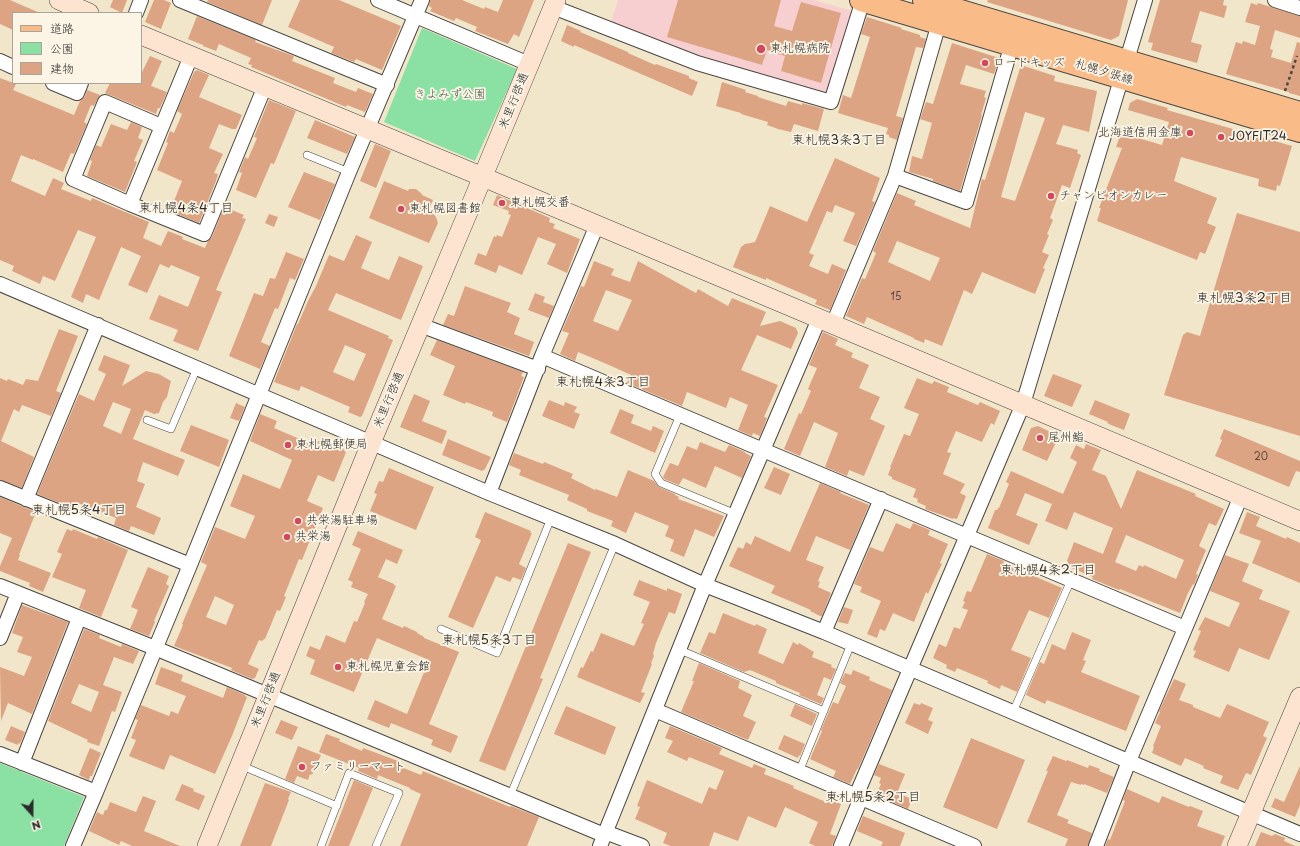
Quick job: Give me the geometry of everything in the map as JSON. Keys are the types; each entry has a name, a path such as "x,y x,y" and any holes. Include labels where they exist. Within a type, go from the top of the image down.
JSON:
{"main road":[{"name":"札幌夕張線","path":"862,0 1012,44 1124,69 1300,113"},
{"name":"札幌夕張線","path":"924,0 1300,131"}],"street":[{"path":"59,0 83,7"},
{"path":"136,12 141,0"},
{"path":"180,0 387,85"},
{"path":"378,0 529,64"},
{"path":"73,846 190,565 349,172 422,0"},
{"path":"554,3 697,63 831,102 862,0"},
{"path":"841,846 859,797 911,669 1023,404 1144,0"},
{"path":"1276,0 1300,8"},
{"name":"米里行啓通","path":"207,846 371,443 554,3"},
{"path":"603,838 705,585 763,450 895,176 939,23"},
{"path":"142,35 368,130 483,176 1300,521"},
{"path":"895,176 966,202 1012,44"},
{"path":"130,204 191,56"},
{"path":"0,61 12,67"},
{"path":"55,84 77,93 81,84"},
{"path":"161,126 105,102 73,178 130,204 204,234 265,86"},
{"path":"489,493 540,363 597,225"},
{"path":"0,284 489,493 615,544 705,585 824,632 1300,834"},
{"path":"420,324 540,363 680,414 1185,628"},
{"path":"26,499 98,325"},
{"path":"0,488 190,565"},
{"path":"1096,846 1129,761 1241,496"},
{"path":"824,632 881,499"},
{"path":"0,586 155,648 510,796 603,838 642,846"},
{"path":"0,638 5,613 18,593"},
{"path":"22,763 79,618"},
{"path":"1237,846 1300,697"},
{"path":"655,710 965,844"},
{"path":"0,754 96,792"}],"lane":[{"path":"307,155 349,172"},
{"path":"148,420 171,429 197,368"},
{"path":"680,414 655,474 661,483 736,514"},
{"path":"441,629 497,653 551,518"},
{"path":"510,796 615,544"},
{"path":"1013,712 1071,580"},
{"path":"799,772 851,644"},
{"path":"680,650 824,711"},
{"path":"240,765 337,806"},
{"path":"321,846 349,773 398,794 376,846"}],"path":[{"path":"1283,95 1297,56"}],"shaded area":[{"name":"東札幌病院","path":"618,0 814,0 852,11 828,93 701,56 611,22"}],"green space":[{"name":"きよみず公園","path":"422,28 517,69 475,161 384,122"},
{"path":"0,763 84,797 64,846 0,846"}],"building":[{"path":"0,0 10,0 38,12 12,12 12,30 0,24"},
{"path":"113,0 127,0 122,12 110,7"},
{"path":"154,0 164,0 171,3 161,29 145,22"},
{"path":"208,0 272,0 262,25 207,2"},
{"path":"300,0 339,0 401,26 382,70 356,59 354,62 331,53 334,47 288,27"},
{"path":"430,0 462,0 484,9 485,7 498,12 503,0 534,0 519,37 514,34 508,44 475,31 477,27 456,18 454,21 430,11 432,8 429,6"},
{"name":"東札幌病院","path":"678,0 781,0 774,26 792,31 801,2 841,13 821,83 781,71 785,56 767,50 762,65 667,37"},
{"path":"988,0 1128,0 1119,36 1111,40 987,2"},
{"path":"1160,0 1224,0 1223,5 1227,6 1224,18 1200,11 1191,42 1202,45 1197,63 1151,50 1153,43 1148,42"},
{"path":"1251,3 1257,5 1258,3 1300,16 1300,38 1275,30 1270,49 1273,50 1271,57 1291,63 1297,42 1300,43 1300,96 1226,74 1236,42 1242,44 1243,41 1255,45 1260,26 1245,22"},
{"path":"197,16 256,40 255,42 294,56 292,61 335,78 333,83 356,92 358,88 373,94 365,112 347,105 346,107 251,67 252,65 248,64 251,58 219,44 216,51 188,39"},
{"path":"867,17 902,28 901,29 920,35 920,37 926,39 923,48 916,47 896,116 903,118 897,140 886,134 888,128 838,113 843,95 851,98 870,37 861,34"},
{"path":"567,25 655,65 656,64 689,76 689,78 698,82 692,96 574,45 574,47 561,41"},
{"path":"952,43 999,58 994,74 966,65 960,84 986,91 984,97 986,98 960,191 933,181 933,179 909,172 912,156 922,159 932,123 920,119 926,102 933,104"},
{"path":"150,56 162,61 151,86 167,92 156,114 105,93 110,84 142,84 142,72"},
{"path":"1021,65 1055,76 1054,81 1097,91 1089,132 1063,125 1056,144 1078,150 1077,153 1081,155 1070,188 1062,185 1050,218 1053,220 1042,252 1049,255 1043,268 1045,269 1035,294 982,272 972,294 964,290 942,346 925,339 924,343 867,317 864,324 846,316 862,278 865,279 876,253 873,251 897,193 916,201 914,205 970,228 982,179 985,180","holes":["1025,112 1045,118 1015,201 1001,197","897,241 940,258 930,281 888,262"]},
{"path":"197,70 209,75 199,97 242,115 236,129 219,124 209,148 223,154 214,173 218,174 216,181 199,223 170,211 182,181 157,170 168,143 166,142 170,131 174,133 182,114 177,111 194,72"},
{"path":"0,78 12,82 12,84 16,84 13,90 74,115 87,90 100,95 94,106 91,105 84,122 87,124 74,154 71,153 63,172 21,155 11,181 45,196 53,178 64,183 61,189 91,201 92,198 149,222 143,238 161,246 168,231 183,237 182,239 205,248 208,241 212,237 224,207 244,215 242,218 246,219 216,290 222,292 198,351 173,341 178,330 149,319 159,295 188,307 200,277 171,265 169,268 160,264 147,293 128,285 141,256 121,247 99,300 86,294 83,303 71,297 96,237 78,230 55,281 43,276 40,284 12,271 14,266 0,260"},
{"path":"722,82 746,90 745,92 758,97 786,106 788,101 824,109 818,131 794,124 791,132 778,129 767,125 768,122 716,106"},
{"path":"1137,99 1168,108 1167,110 1292,146 1280,186 1277,185 1276,191 1258,186 1259,179 1181,157 1174,181 1217,198 1207,223 1216,227 1205,254 1200,252 1197,260 1097,221 1101,208 1099,208 1122,148 1116,147 1121,133 1162,145 1169,122 1128,110 1130,103"},
{"path":"269,100 296,111 274,164 271,163 256,198 236,190 242,173 239,172 245,157 248,159 257,138 254,137"},
{"path":"315,120 355,137 347,154 307,138"},
{"path":"131,122 142,127 138,138 143,140 134,161 137,162 125,192 87,176 92,161 90,160 96,145 101,147 111,124 127,130"},
{"path":"375,144 391,151 376,188 360,181"},
{"path":"835,158 880,178 872,201 875,202 856,246 843,241 855,213 835,205 832,213 827,211 809,253 814,255 809,266 828,274 832,264 846,270 830,310 815,304 817,300 766,278 766,280 733,267 741,247 745,244 755,242 770,206 807,222"},
{"path":"304,172 335,184 320,220 288,207"},
{"name":"東札幌図書館","path":"384,181 408,191 409,189 416,189 422,195 433,200 429,209 436,217 438,223 429,243 369,218"},
{"path":"497,195 550,218 549,222 555,224 553,228 580,239 567,273 547,264 556,244 538,237 522,275 499,265 496,273 474,264 478,253 486,256 494,236 496,237 497,235 502,237 511,215 508,214 509,211 493,205"},
{"path":"1237,213 1300,232 1300,436 1164,395 1183,335 1187,332 1200,336"},
{"path":"269,214 278,217 274,227 265,223"},
{"path":"356,235 372,242 361,268 389,280 399,256 423,266 401,320 336,293 328,310 389,336 388,338 393,340 362,416 360,417 348,412 350,407 301,386 299,391 274,382 297,324 316,286 329,255 344,261","holes":["345,345 366,354 354,381 333,372"]},
{"path":"286,252 304,259 295,280 290,278 278,309 275,308 261,342 270,346 260,369 229,356 254,293 263,296 270,278 275,279"},
{"path":"594,261 614,269 611,275 630,282 638,261 696,293 698,289 728,306 732,298 766,312 760,326 780,321 796,328 798,333 791,349 757,335 741,370 778,385 764,417 767,418 760,436 753,433 752,436 738,430 748,405 730,397 726,408 687,392 682,406 627,383 631,375 609,365 578,352 575,361 560,354 569,333 562,331 581,286 584,287","holes":["606,290 632,300 618,331 593,321"]},
{"path":"465,286 511,303 507,312 520,318 514,334 534,342 529,356 443,325 448,314 454,316"},
{"path":"535,293 545,297 543,302 554,306 549,318 528,310"},
{"path":"59,329 78,336 56,391 61,393 51,416 22,405 19,412 14,409 1,441 34,457 22,488 0,480 0,378 7,381 8,379 23,385 26,379 38,381"},
{"path":"823,332 838,339 835,345 853,353 851,357 869,365 859,388 880,397 870,419 885,426 864,476 849,470 847,476 825,467 838,433 814,422 800,456 784,449 799,413 801,414 811,391 808,389 817,368 809,365"},
{"path":"437,340 523,372 521,376 524,377 507,422 492,416 493,412 466,402 465,404 443,395 455,366 430,355"},
{"path":"104,355 130,365 122,386 146,371 159,374 171,381 167,397 163,402 159,413 154,414 145,410 133,439 185,460 178,476 143,462 137,481 145,484 136,507 161,518 154,535 131,526 129,531 114,525 116,518 75,502 72,508 37,494 79,394 94,401 106,374 98,370","holes":["113,402 131,409 121,434 103,426"]},
{"path":"1053,374 1082,385 1072,407 1044,396"},
{"path":"917,378 932,384 934,381 949,387 947,392 978,405 980,402 1000,411 994,425 991,423 982,442 956,431 947,452 951,453 943,474 965,484 960,493 966,496 957,519 925,509 926,506 917,502 918,499 913,497 916,489 892,479 892,477 888,475 904,434 910,436 919,414 904,408"},
{"path":"414,394 430,401 422,421 447,431 442,444 400,427"},
{"path":"549,400 564,406 565,402 577,407 574,412 580,414 574,429 542,416"},
{"path":"1095,400 1130,414 1124,430 1089,414"},
{"path":"236,403 245,407 239,421 230,418"},
{"path":"620,409 634,415 631,423 651,431 653,426 664,431 655,453 610,433"},
{"path":"260,414 277,421 274,428 316,446 318,441 321,440 345,450 344,451 346,452 334,482 318,475 307,501 323,508 302,560 299,559 284,596 286,597 280,611 277,610 265,639 262,641 259,640 248,664 259,669 255,678 252,679 231,670 232,668 174,646 207,565 201,562 215,527 245,539 255,516 230,506 243,474 280,489 292,460 250,441","holes":["215,596 234,605 226,625 206,617"]},
{"path":"191,425 229,440 219,467 180,451"},
{"path":"1038,426 1059,436 1047,461 1022,450 1031,428"},
{"path":"1224,429 1300,461 1300,472 1296,471 1289,487 1215,456 1222,440 1220,439"},
{"path":"448,439 491,457 485,469 482,471 442,455"},
{"path":"700,442 725,452 729,445 751,456 742,478 715,466 706,488 683,478 679,485 664,479 663,477 670,463 678,466 687,446 697,450"},
{"path":"1086,444 1101,450 1092,470 1106,476 1121,509 1137,470 1196,494 1195,496 1224,509 1216,526 1209,523 1199,546 1206,550 1196,574 1198,575 1194,585 1193,584 1188,593 1180,613 1092,579 1093,577 1067,566 1067,561 1074,542 1103,554 1113,528 1074,512 1067,530 1045,521 1052,504 1025,493 1016,515 1038,524 1029,545 988,528 995,510 999,508 1009,484 1006,482 1011,471 1063,494 1077,462 1070,458 1076,445 1084,449","holes":["1126,535 1184,560 1176,579 1144,565 1143,567 1139,565 1136,571 1115,562"]},
{"path":"514,453 543,464 544,462 573,474 571,478 595,490 596,489 617,497 628,470 654,481 659,487 679,497 678,499 724,516 714,537 695,529 684,557 670,551 674,540 665,536 669,526 635,512 626,533 611,526 613,521 587,511 587,509 567,500 569,495 519,475 521,470 509,465"},
{"path":"774,467 790,474 781,495 764,488"},
{"path":"389,468 434,487 416,530 370,511 377,494 374,493 379,481 383,482"},
{"path":"820,483 869,505 850,550 816,536 806,560 824,567 818,581 820,582 818,587 831,593 822,616 771,593 775,586 729,566 738,547 743,549 746,542 751,545 755,536 790,552"},
{"path":"0,497 36,512 18,560 51,573 43,592 29,586 30,583 0,571 0,566 12,538 0,533"},
{"path":"485,512 531,531 530,533 532,533 519,564 526,568 521,580 513,577 510,582 496,576 473,628 448,617 481,540 475,537"},
{"path":"1247,512 1260,517 1256,526 1286,539 1287,537 1300,543 1300,583 1252,563 1261,541 1239,533"},
{"path":"896,523 910,529 913,523 930,530 928,535 948,544 940,563 942,564 928,594 926,592 914,622 893,613 885,631 880,629 877,638 867,634 881,601 860,592 862,587 854,584 870,547 883,552"},
{"path":"67,529 72,531 73,529 97,539 98,537 128,550 101,617 79,608 86,590 52,577 62,554 57,552"},
{"path":"358,531 403,550 397,564 386,559 378,577 396,586 382,619 403,628 404,626 417,632 424,638 459,652 429,724 458,736 451,753 431,745 433,740 391,723 389,728 367,719 375,700 407,714 429,660 377,638 354,692 310,674 315,660 306,656 310,646 320,650 326,635 345,643 354,621 357,622 365,603 364,602 368,594 351,587 353,582 348,580 361,549 352,545"},
{"path":"568,543 591,552 540,678 543,679 505,771 479,761"},
{"path":"987,554 1004,561 1003,563 1062,588 1049,618 1029,610 1011,650 1031,658 1017,692 1001,685 1000,689 987,683 988,681 957,668 955,672 946,668 947,665 933,658 939,644 946,647 954,627 960,629 968,610 962,608 965,602 963,601 967,591 971,592"},
{"path":"1225,555 1249,564 1242,581 1263,590 1259,599 1290,611 1269,660 1239,648 1229,672 1193,657 1196,651 1193,650 1201,631 1198,630 1205,617 1229,627 1240,603 1210,591"},
{"path":"148,567 169,576 166,584 169,586 149,636 130,629 138,610 131,607"},
{"path":"639,580 667,591 667,588 682,594 675,614 669,612 656,643 652,664 641,692 645,693 640,703 577,677 581,667 583,668 591,651 593,652 601,633 634,646 644,624 641,623 650,602 633,595"},
{"path":"22,605 68,622 32,714 8,703 1,721 0,667 24,676 32,657 17,652 23,637 12,633"},
{"path":"844,607 853,610 848,624 838,622"},
{"path":"723,613 755,626 756,624 767,629 758,653 783,664 793,642 798,645 799,643 814,652 812,657 832,665 831,667 836,669 831,680 824,677 817,695 824,698 821,704 799,695 800,693 750,670 744,672 700,653 709,632 715,634"},
{"path":"84,629 100,635 99,638 121,647 122,644 139,651 133,664 114,657 103,685 122,692 115,712 112,711 99,746 87,742 88,740 48,721","holes":["79,684 99,692 91,712 71,703"]},
{"path":"1072,632 1091,640 1083,660 1086,661 1081,672 1140,696 1126,731 1047,700 1045,704 1026,695 1040,662 1044,664 1052,644 1065,650"},
{"path":"699,663 740,681 738,688 752,695 743,716 756,722 748,740 681,712 694,681 692,681"},
{"path":"161,667 183,675 181,681 223,698 227,687 247,697 215,774 170,755 164,770 129,756 136,740 131,738 138,720 135,719 141,705 169,716 171,711 178,714 186,696 155,684"},
{"path":"853,670 870,677 869,680 892,690 850,784 833,777 836,771 810,759 833,702 838,704 846,686 840,683 845,673 851,675"},
{"path":"1174,679 1186,684 1179,700 1193,705 1193,707 1220,718 1227,704 1269,722 1263,736 1267,738 1251,775 1246,773 1238,790 1220,783 1223,776 1203,768 1204,766 1185,758 1181,766 1152,753 1153,746 1161,726 1155,723"},
{"path":"914,703 920,705 921,703 933,708 928,720 933,722 928,734 905,723"},
{"path":"795,704 817,714 812,726 790,716"},
{"path":"566,706 616,727 605,755 554,734"},
{"path":"281,720 298,727 292,740 275,733"},
{"path":"11,726 25,732 20,744 18,743 18,745 5,740"},
{"path":"670,726 722,748 719,754 752,768 754,764 766,769 764,774 794,786 793,788 826,802 827,799 841,804 830,834 836,836 832,846 815,846 809,843 818,822 785,807 776,828 748,816 738,841 714,832 709,846 671,846 663,843 667,833 635,819 640,807 637,806 647,780 702,804 709,787 716,790 724,771 689,757 687,761 667,752 673,741 665,738"},
{"path":"326,734 340,739 339,741 362,751 363,748 398,761 396,765 421,775 423,771 510,807 511,806 539,817 527,846 400,846 421,794 378,775 377,779 358,771 359,768 319,752"},
{"path":"784,735 805,744 798,758 778,749"},
{"path":"971,738 1025,760 997,829 943,807"},
{"name":"ファミリーマート","path":"298,746 321,755 312,775 310,774 308,780 297,776 294,783 285,779"},
{"path":"90,748 101,753 89,780 79,775"},
{"path":"1053,756 1088,768 1089,765 1114,777 1107,793 1084,784 1081,785 1071,782 1057,815 1069,820 1067,823 1092,833 1088,846 1065,846 1068,839 1027,822"},
{"path":"879,764 905,774 897,793 912,799 908,809 876,795 881,784 879,783 881,778 874,775"},
{"path":"1300,766 1300,805 1295,817 1271,807 1275,798 1284,802"},
{"path":"354,780 373,788 349,846 328,846"},
{"path":"265,783 291,792 271,846 240,846"},
{"path":"182,784 205,796 199,810 175,800"},
{"path":"1127,789 1159,803 1162,796 1203,811 1197,826 1225,836 1221,846 1105,846 1108,839 1110,840 1125,801 1123,800"},
{"path":"143,796 156,801 144,831 180,846 132,846 121,841 119,845 89,831 97,812 103,815 110,802 136,812"},
{"path":"863,816 905,833 900,846 881,846 883,842 857,831"},
{"path":"1261,832 1272,836 1275,834 1285,838 1284,841 1295,846 1255,846"}],"place":[{"name":"東札幌病院","path":"761,49"},
{"name":"ロードキッズ","path":"985,63"},
{"name":"北海道信用金庫","path":"1190,133"},
{"name":"JOYFIT24","path":"1221,137"},
{"name":"チャンピオンカレー","path":"1051,196"},
{"name":"東札幌交番","path":"502,203"},
{"name":"東札幌図書館","path":"401,209"},
{"name":"尾州鮨","path":"1040,438"},
{"name":"東札幌郵便局","path":"288,445"},
{"name":"共栄湯駐車場","path":"298,521"},
{"name":"共栄湯","path":"287,537"},
{"name":"東札幌児童会館","path":"338,667"},
{"name":"ファミリーマート","path":"302,767"}],"district":[{"name":"東札幌3条3丁目","path":"839,140"},
{"name":"東札幌4条4丁目","path":"186,208"},
{"name":"東札幌3条2丁目","path":"1244,298"},
{"name":"東札幌4条3丁目","path":"603,382"},
{"name":"東札幌5条4丁目","path":"79,510"},
{"name":"東札幌4条2丁目","path":"1048,570"},
{"name":"東札幌5条3丁目","path":"489,640"},
{"name":"東札幌5条2丁目","path":"873,797"}]}
